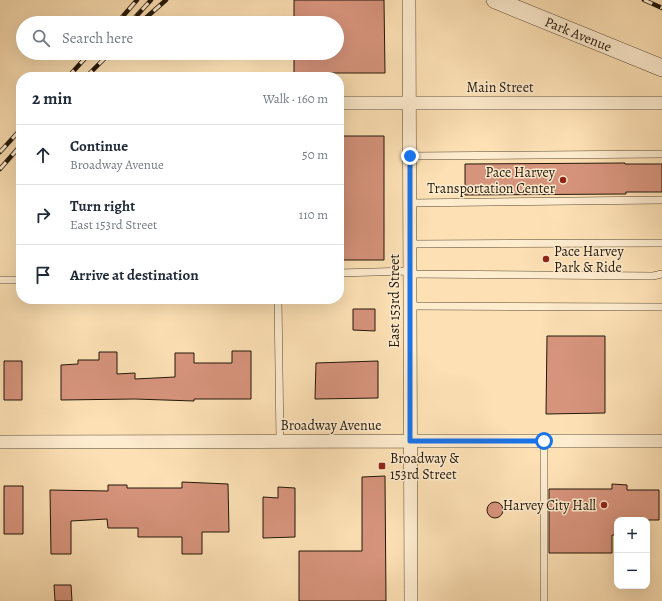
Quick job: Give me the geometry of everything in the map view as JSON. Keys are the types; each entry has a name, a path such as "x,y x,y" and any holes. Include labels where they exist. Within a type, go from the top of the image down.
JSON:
{"street":[{"name":"East 153rd Street","path":"409,0 411,601"},
{"name":"Park Avenue","path":"495,0 662,68"},
{"name":"Main Street","path":"344,103 662,103"},
{"name":"Broadway Avenue","path":"0,442 662,442"}],"lane":[{"path":"410,156 662,154"},
{"path":"410,203 662,200"},
{"path":"410,244 662,243"},
{"path":"344,273 653,276 662,274"},
{"path":"0,280 16,280"},
{"path":"278,304 280,441"},
{"path":"410,306 662,307"},
{"path":"544,441 544,601"}],"building":[{"path":"294,0 384,0 385,73 294,72 294,60 344,60 344,16 294,16"},
{"path":"344,136 384,136 384,260 344,260"},
{"name":"Pace Harvey Transportation Center","path":"465,164 662,164 662,192 626,192 626,194 465,195"},
{"path":"353,309 375,309 375,331 353,330"},
{"path":"547,336 605,336 605,413 546,414"},
{"path":"232,351 251,351 251,399 194,399 194,401 135,399 61,400 61,365 78,364 78,360 99,360 99,352 117,352 117,374 135,373 135,379 175,377 175,353 194,353 194,363 232,363"},
{"path":"4,361 22,361 22,400 4,400"},
{"path":"378,361 378,398 315,399 316,363"},
{"path":"385,476 386,601 299,601 299,551 362,551 362,477"},
{"path":"182,482 228,484 229,532 202,532 202,554 182,554 182,537 138,537 138,528 108,528 107,519 71,521 71,554 51,554 50,490 108,491 108,485 127,485 127,488 182,488"},
{"name":"Harvey City Hall","path":"612,484 627,485 627,490 659,490 659,520 650,520 650,517 614,517 612,553 549,553 549,489 612,489"},
{"path":"4,486 23,486 23,534 4,534"},
{"path":"278,487 295,488 295,537 263,538 263,497 278,498"},
{"path":"492,502 498,502 503,507 501,516 498,518 492,518 487,513 487,507"},
{"path":"54,585 71,585 72,601 55,601"}],"railway":[{"path":"123,16 137,0"},
{"path":"136,16 151,0"},
{"path":"148,16 166,0"},
{"path":"644,0 662,8"},
{"path":"73,72 84,60"},
{"path":"91,72 103,60"},
{"path":"0,152 16,134"},
{"path":"0,169 16,151"}],"place":[{"name":"Pace Harvey Transportation Center","path":"563,180"},
{"name":"Pace Harvey Park & Ride","path":"546,259"},
{"name":"Broadway & 153rd Street","path":"382,466"},
{"name":"Harvey City Hall","path":"604,505"}],"route":[{"path":"410,156 410,441 544,441"}]}
